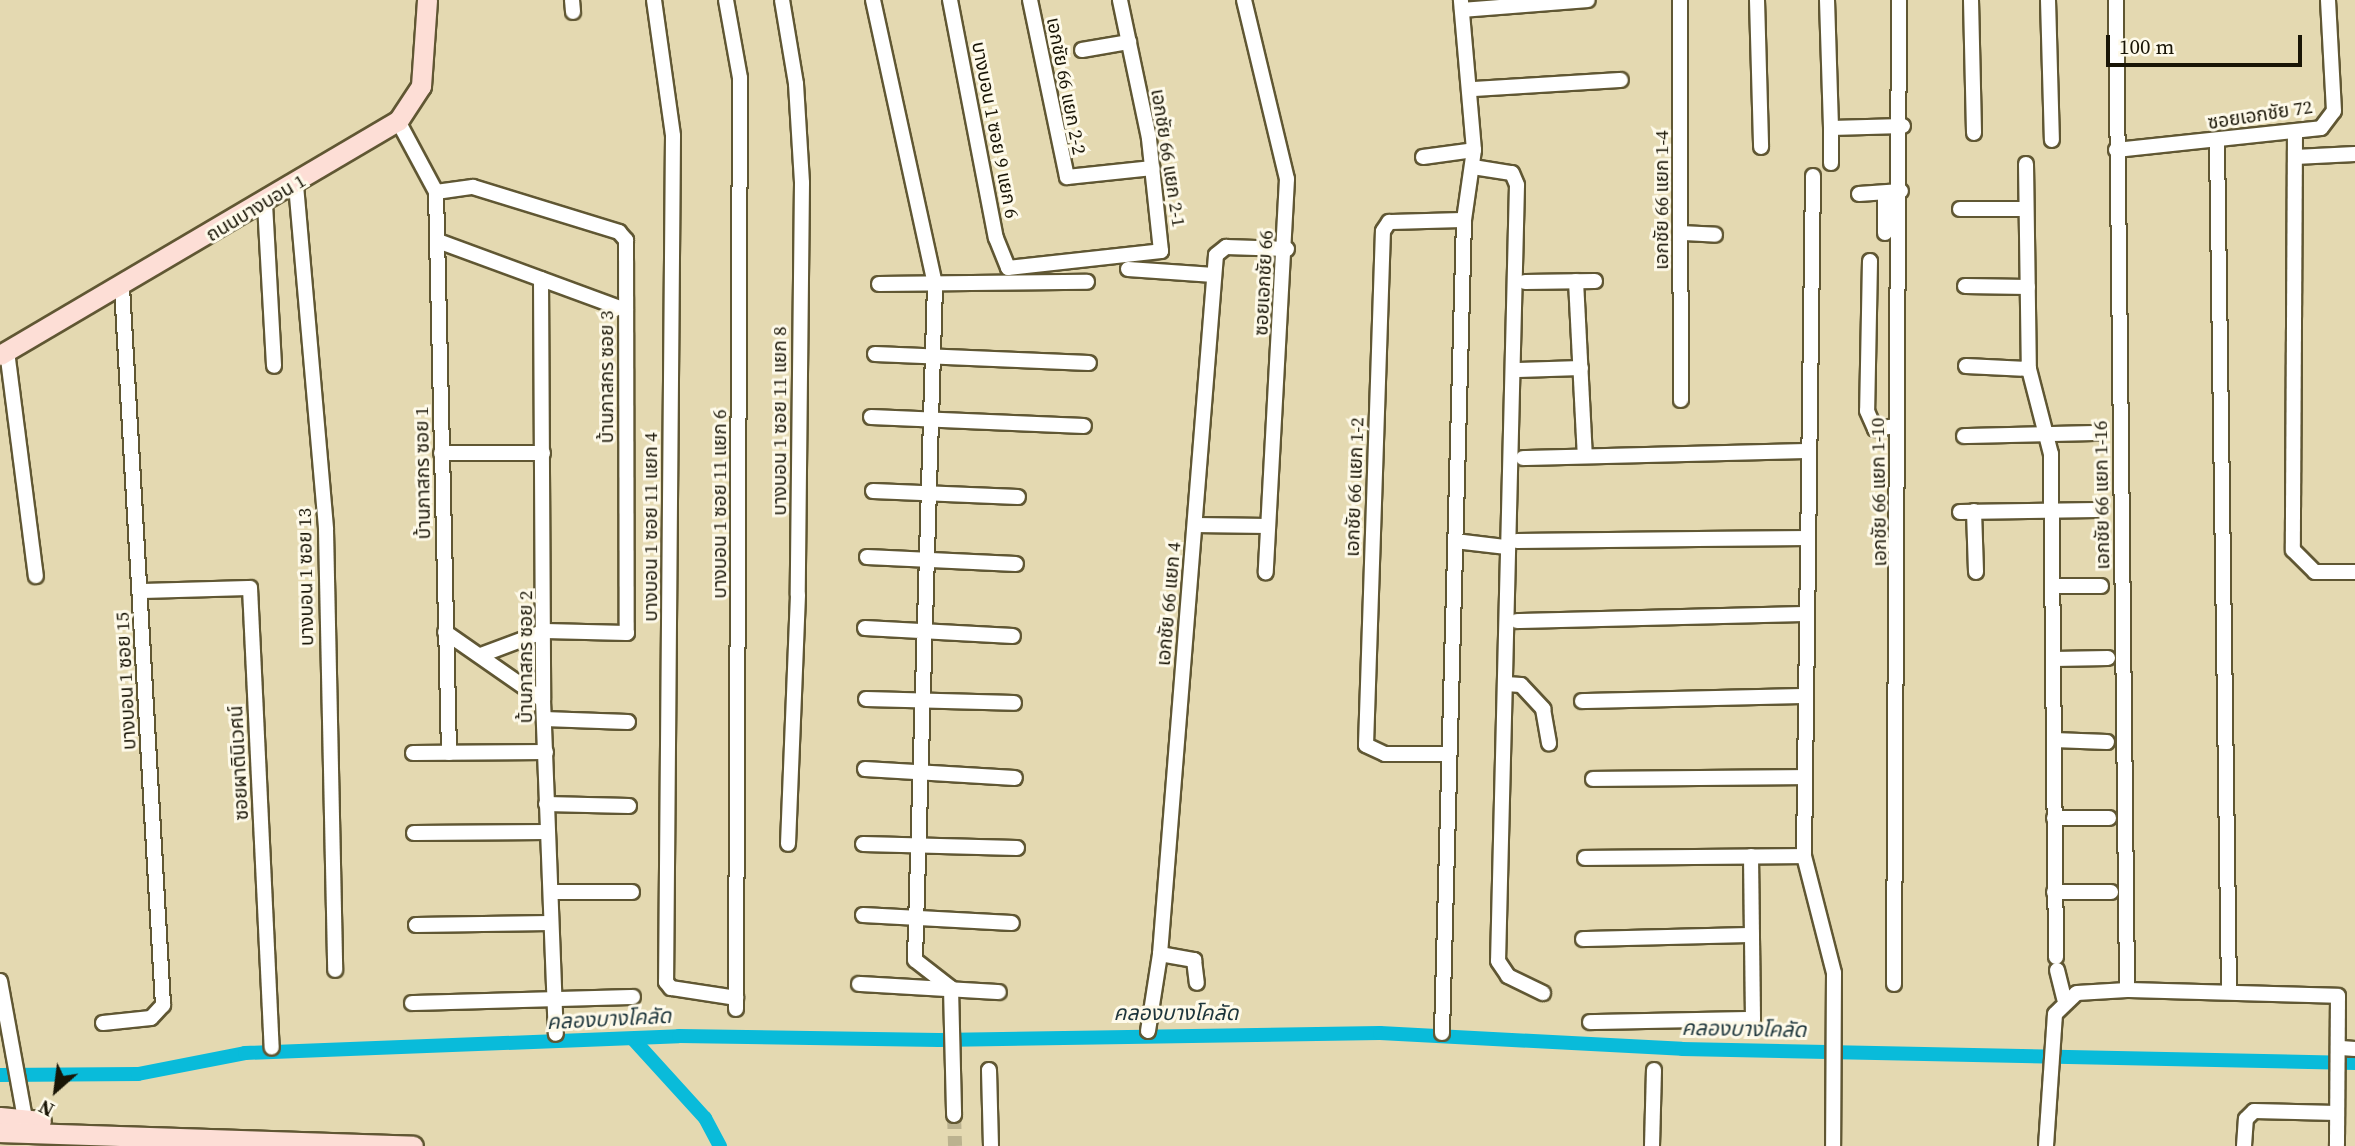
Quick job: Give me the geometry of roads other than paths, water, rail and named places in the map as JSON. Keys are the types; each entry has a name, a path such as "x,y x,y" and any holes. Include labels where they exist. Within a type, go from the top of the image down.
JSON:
{"main road":[{"name":"ถนนบางบอน 1","path":"4,353 265,204 398,121 421,86 427,0"},
{"path":"0,1117 121,1133"},
{"path":"0,1132 121,1133 412,1146"}],"street":[{"name":"บางบอน 1 ซอย 11 แยก 4","path":"654,0 673,136 666,982 671,988 736,1004"},
{"name":"บางบอน 1 ซอย 11 แยก 6","path":"726,0 740,78 736,1004"},
{"name":"บางบอน 1 ซอย 11 แยก 8","path":"782,0 796,85 802,183 798,595 788,844"},
{"path":"873,0 935,285 915,960 951,988 954,1115"},
{"name":"บางบอน 1 ซอย 9 แยก 6","path":"950,0 1005,267"},
{"name":"เอกชัย 66 แยก 2-2","path":"1030,0 1067,177 1153,168"},
{"name":"เอกชัย 66 แยก 2-1","path":"1005,267 1161,251 1153,168 1120,0"},
{"name":"ซอยเอกชัย 66","path":"1244,0 1287,179 1287,249 1266,572"},
{"path":"1442,1033 1464,220 1474,150 1473,89 1462,5 1588,0"},
{"name":"เอกชัย 66 แยก 1-4","path":"1680,0 1681,400"},
{"path":"1758,0 1760,147"},
{"path":"1827,0 1831,163"},
{"name":"เอกชัย 66 แยก 1-10","path":"1894,984 1897,426 1903,126 1899,0"},
{"path":"1971,0 1974,133"},
{"path":"2048,0 2052,140"},
{"name":"เอกชัย 66 แยก 1-16","path":"2116,0 2127,990"},
{"name":"ซอยเอกชัย 72","path":"2116,150 2217,143 2321,128 2334,111 2328,0"},
{"path":"1082,50 1129,42"},
{"path":"1473,89 1621,80"},
{"path":"398,121 436,192"},
{"path":"1831,128 1903,126"},
{"path":"2295,133 2293,550 2315,572 2355,572"},
{"path":"2217,143 2229,992"},
{"path":"1423,157 1474,150"},
{"path":"2295,157 2355,154"},
{"path":"2025,164 2029,369 2032,396 2049,432 2056,586 2054,892 2057,964 2064,999 2055,1014 2046,1146"},
{"path":"1473,167 1512,173 1517,185 1511,544 1498,961 1508,976 1543,993"},
{"path":"1813,176 1804,856 1834,973 1833,1146"},
{"name":"บางบอน 1 ซอย 13","path":"296,185 326,530 335,970"},
{"name":"บ้านภาสกร ซอย 3","path":"436,192 473,187 619,232 625,240 627,633 545,631"},
{"path":"1859,194 1901,191"},
{"name":"บ้านภาสกร ซอย 1","path":"436,192 444,632 449,753"},
{"path":"1885,192 1885,233"},
{"path":"265,204 274,366"},
{"path":"1960,209 2026,209"},
{"name":"เอกชัย 66 แยก 1-2","path":"1449,754 1385,754 1366,745 1383,231 1389,222 1464,220"},
{"path":"1682,233 1715,235"},
{"path":"438,240 626,310"},
{"name":"เอกชัย 66 แยก 4","path":"1148,1031 1160,954 1216,255 1226,247 1287,249"},
{"path":"1870,261 1867,411 1875,429 1897,426"},
{"path":"1128,269 1214,275"},
{"name":"บ้านภาสกร ซอย 2","path":"541,279 545,631 543,700 546,832 556,1034"},
{"path":"1576,281 1585,456"},
{"path":"1525,282 1595,281"},
{"path":"879,284 1087,282"},
{"path":"1965,286 2028,287"},
{"name":"บางบอน 1 ซอย 15","path":"103,1023 151,1018 163,1005 122,287"},
{"path":"4,353 36,576"},
{"path":"875,354 1089,363"},
{"path":"1966,366 2029,369"},
{"path":"1518,370 1581,368"},
{"path":"871,417 1084,426"},
{"path":"1964,436 2098,433"},
{"path":"1523,458 1809,451"},
{"path":"442,453 543,453"},
{"path":"873,491 1018,498"},
{"path":"1976,572 1967,512 2097,510"},
{"path":"1195,525 1268,526"},
{"path":"1455,541 1511,544 1808,538"},
{"path":"867,557 1016,564"},
{"path":"2056,586 2101,586"},
{"name":"ซอยผาตินิเวศน์","path":"141,591 250,588 272,1047"},
{"path":"1517,621 1807,614"},
{"path":"865,628 1013,636"},
{"path":"481,655 545,631"},
{"path":"444,632 543,700"},
{"path":"2054,659 2108,658"},
{"path":"1506,684 1521,685 1543,709 1549,744"},
{"path":"1582,701 1806,696"},
{"path":"866,699 1014,703"},
{"path":"544,719 628,722"},
{"path":"2054,740 2107,742"},
{"path":"413,753 546,752"},
{"path":"865,769 1015,778"},
{"path":"1593,779 1805,777"},
{"path":"546,804 629,806"},
{"path":"2054,818 2109,818"},
{"path":"414,834 546,832"},
{"path":"863,844 1017,848"},
{"path":"1590,1022 1753,1018 1751,856"},
{"path":"1585,858 1804,856"},
{"path":"551,892 632,892"},
{"path":"2054,892 2111,892"},
{"path":"863,915 1012,923"},
{"path":"416,925 550,922"},
{"path":"1583,939 1752,935"},
{"path":"1160,954 1194,960 1197,983"},
{"path":"0,981 21,1069 25,1119"},
{"path":"859,984 999,992"},
{"path":"2064,999 2127,990 2335,994 2345,1050 2337,1113 2337,1146"},
{"path":"412,1003 555,997 633,998"},
{"path":"2340,1019 2355,1012"},
{"path":"989,1070 991,1146"},
{"path":"1652,1146 1654,1070"},
{"path":"2244,1146 2246,1119 2254,1111 2337,1113"}],"waterway":[{"name":"คลองบางโคลัด","path":"0,1075 138,1074 245,1053 679,1036 939,1040 1380,1033 1682,1049 2355,1063"},
{"path":"633,1039 705,1118 720,1146"}],"tunnel":[{"path":"954,1115 955,1146"}]}
